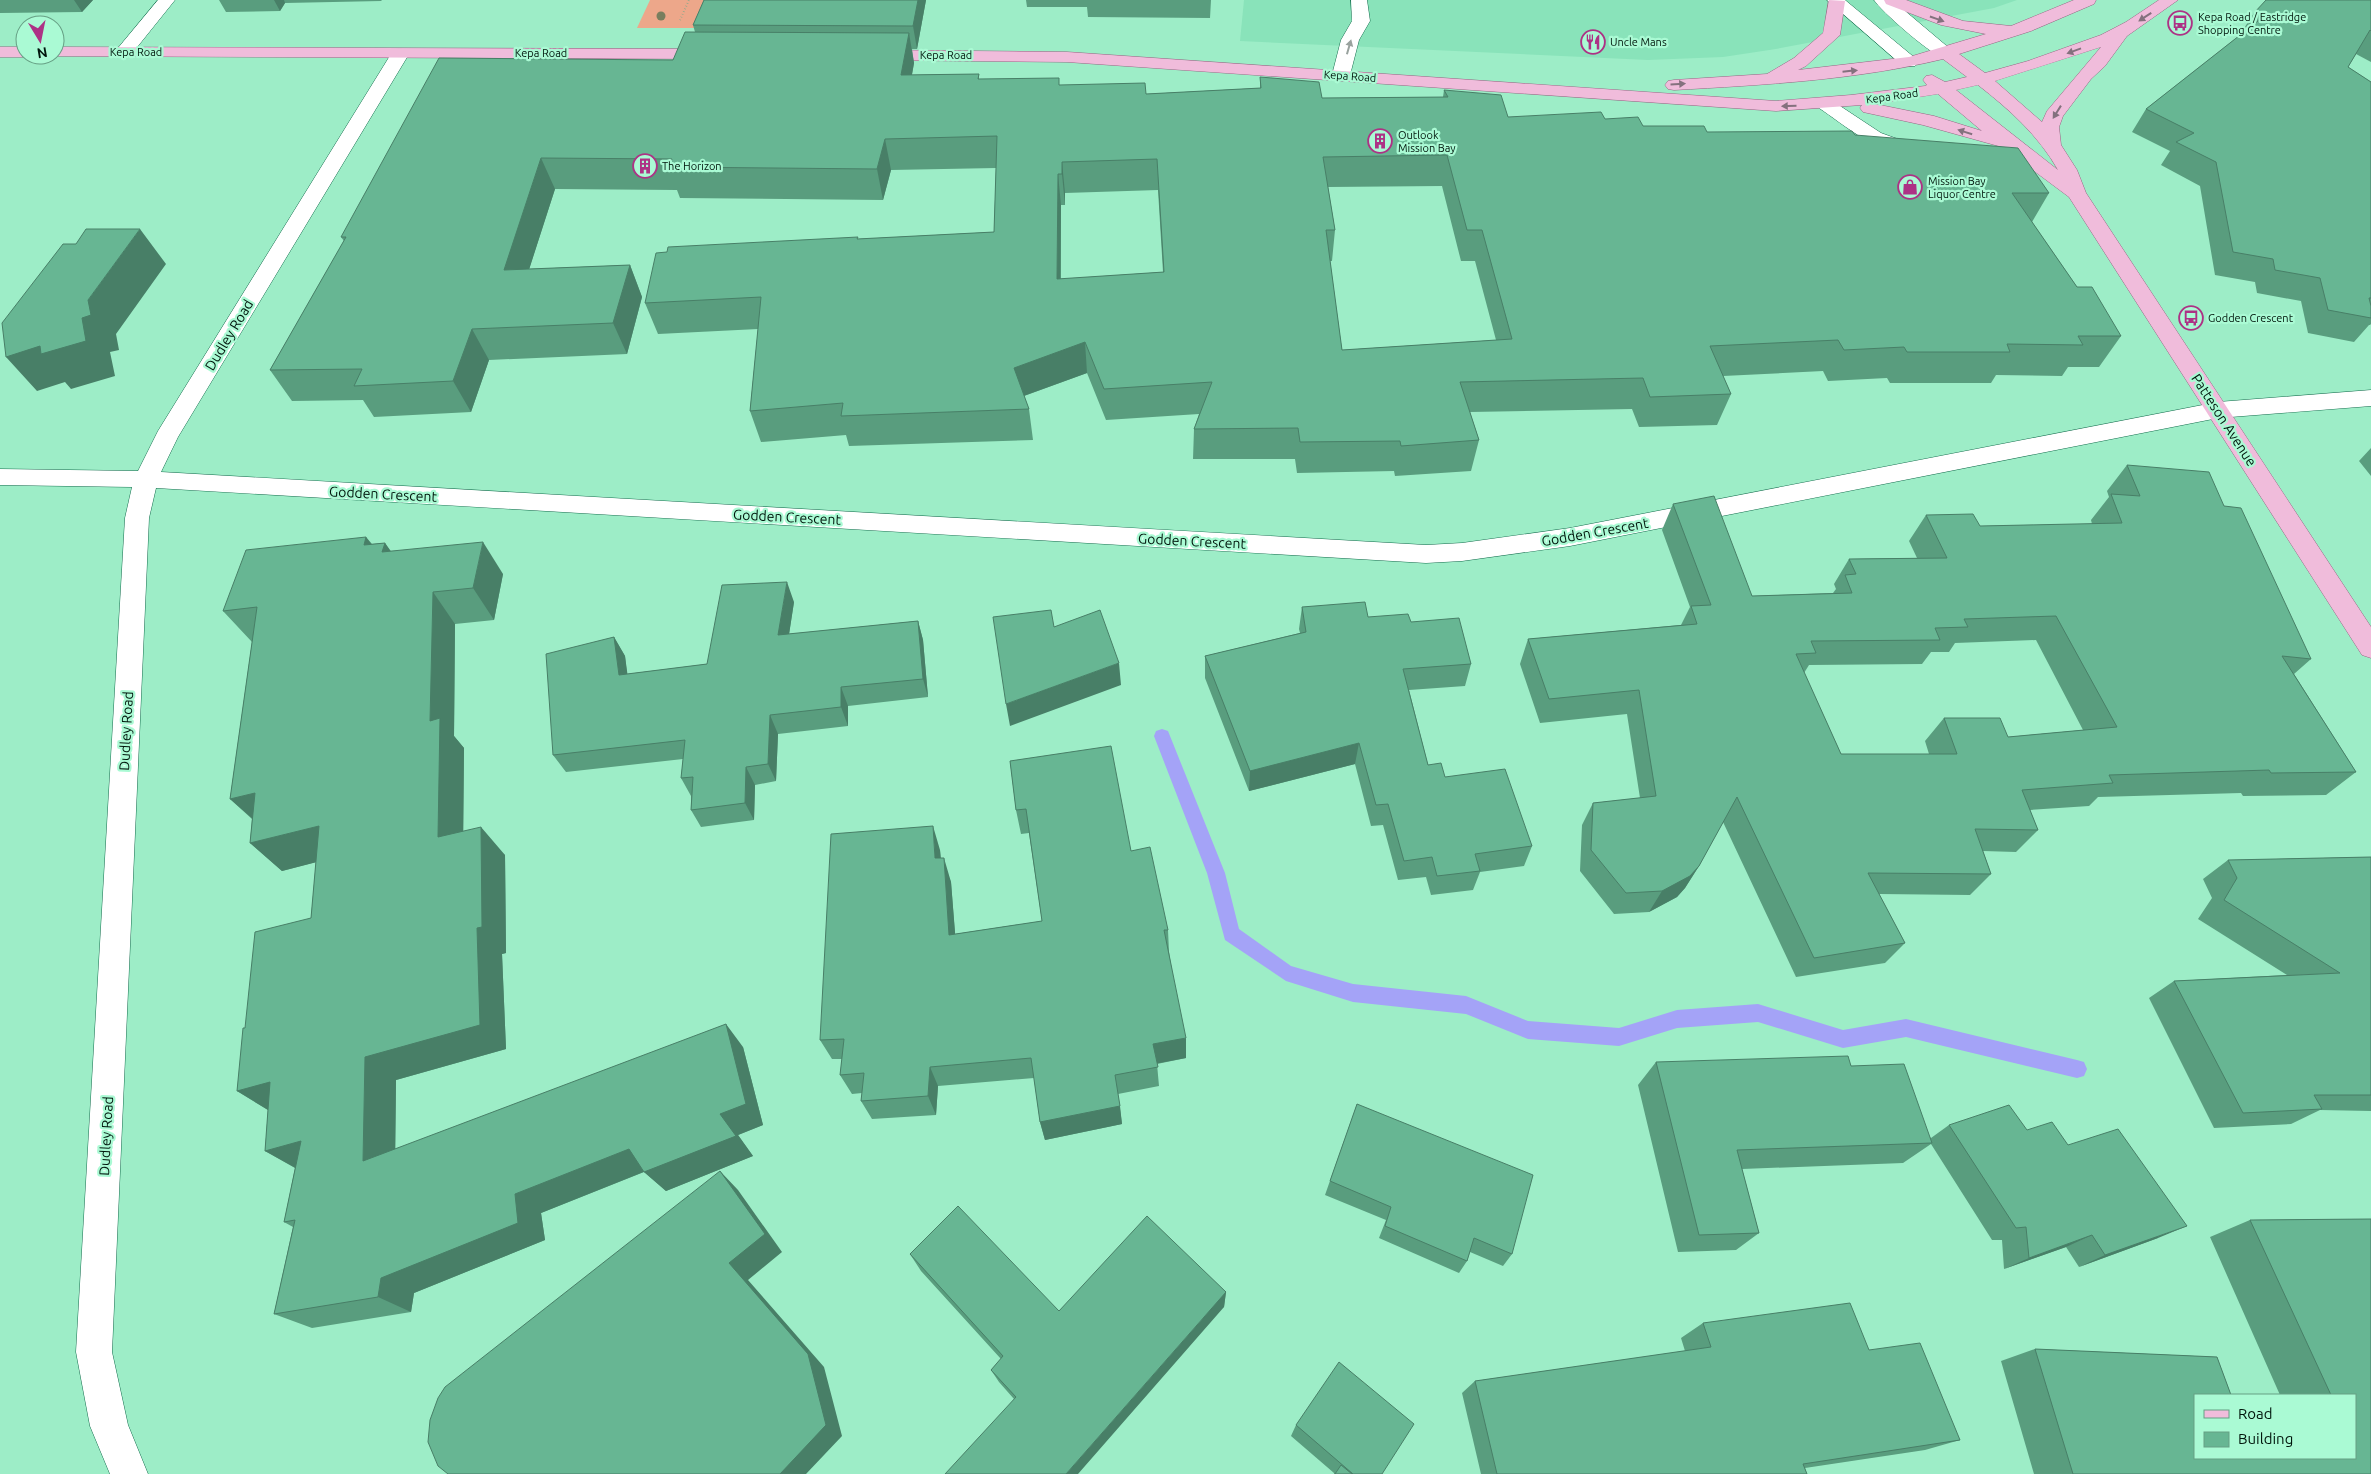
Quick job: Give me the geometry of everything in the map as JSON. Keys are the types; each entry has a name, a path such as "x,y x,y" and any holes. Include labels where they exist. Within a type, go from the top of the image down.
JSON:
{"main road":[{"path":"1892,0 1950,24 1995,30 2025,27"},
{"name":"Kepa Road","path":"1595,92 1678,84 1767,79 1909,62 1946,53 2025,27 2088,0"},
{"name":"Kepa Road","path":"861,55 1068,57 1595,92 1740,105 1831,104 1902,96 1982,80 2055,58 2120,33 2170,0"},
{"path":"1767,79 1800,62 1831,35 1836,1"},
{"path":"2053,143 2050,127 2054,115 2085,75 2099,62 2120,33"},
{"path":"0,52 15,52"},
{"name":"Kepa Road","path":"65,52 732,54"},
{"name":"Patteson Avenue","path":"1946,53 2016,107 2053,143 2070,171 2076,193 2371,648"},
{"name":"Patteson Avenue","path":"1909,62 2012,146 2076,193"},
{"path":"1831,104 1927,120 2012,146"}],"street":[{"path":"124,52 167,0"},
{"path":"1342,75 1350,40 1362,21 1359,0"},
{"path":"1882,0 1923,36 1946,53"},
{"path":"1836,1 1909,62"},
{"name":"Dudley Road","path":"129,1474 109,1426 94,1352 138,518 146,479 166,437 400,54"},
{"path":"1831,104 1874,139 1905,149 1922,150"},
{"path":"1985,156 2033,160"},
{"name":"Godden Crescent","path":"0,476 146,479 1426,554 1462,552 1570,538 2218,410 2371,398"}],"shaded area":[{"path":"650,0 705,0 694,28 637,28"},
{"path":"1244,0 2017,0 1994,8 1776,49 1723,57 1648,60 1240,41"}],"building":[{"path":"704,0 918,0 913,26 693,25"},
{"path":"2266,0 2371,0 2371,31 2348,67 2371,82 2371,298 2369,298 2371,318 2328,310 2320,278 2275,270 2273,259 2233,252 2216,162 2176,142 2194,133 2146,109 2263,17 2254,13"},
{"path":"685,32 909,33 901,75 979,74 978,79 1059,78 1059,85 1145,83 1146,94 1261,88 1260,77 1319,82 1322,98 1448,97 1444,90 1501,95 1508,117 1601,112 1605,119 1638,117 1643,126 1704,126 1707,132 1852,131 1855,135 2018,148 2049,193 2012,193 2077,287 2092,287 2121,336 2078,336 2083,345 2007,344 2010,352 1907,352 1904,347 1844,350 1838,340 1710,346 1731,394 1650,397 1643,378 1460,382 1479,440 1401,446 1400,441 1300,442 1298,428 1194,429 1212,382 1104,389 1085,342 1014,368 1029,409 841,416 843,403 750,411 761,297 645,303 656,253 667,252 668,247 994,232 997,136 885,139 877,169 669,167 672,159 541,158 504,270 630,265 613,323 472,329 453,381 354,386 362,369 270,370 346,237 341,237 439,58 673,60","holes":["1447,155 1467,230 1482,230 1512,339 1342,350 1326,230 1335,230 1323,157","1157,159 1164,272 1057,279 1058,174 1062,174 1062,162"]},
{"path":"86,229 140,229 88,300 91,315 82,318 86,341 41,354 40,346 6,357 2,323 63,244 76,244"},
{"path":"2127,465 2209,472 2224,506 2241,508 2311,659 2282,656 2356,772 2271,773 2269,770 2109,775 2113,783 2022,790 2038,830 1975,829 1991,874 1868,873 1905,943 1814,958 1737,797 1699,866 1690,876 1662,891 1626,893 1591,850 1593,803 1656,796 1639,690 1549,699 1528,639 1697,624 1691,606 1711,605 1673,504 1714,496 1752,596 1852,593 1845,575 1856,574 1849,559 1947,558 1926,515 1973,514 1980,526 2122,523 2111,494 2140,496","holes":["2056,616 2117,727 2008,737 2000,718 1944,718 1957,754 1841,754 1796,654 1816,653 1811,641 1940,640 1935,628 1968,627 1964,619"]},
{"path":"366,537 364,545 385,543 382,552 483,542 473,588 433,592 430,721 440,718 438,837 481,827 482,927 477,928 480,1025 365,1057 363,1161 726,1024 746,1104 720,1114 736,1136 644,1172 629,1149 515,1194 518,1223 381,1278 378,1297 274,1314 295,1220 284,1222 301,1141 265,1151 270,1082 237,1091 255,932 311,918 319,826 250,843 255,793 230,799 257,607 223,611 246,550"},
{"path":"787,582 778,635 918,621 923,679 841,687 841,707 770,715 768,764 746,767 745,803 691,810 693,777 681,778 685,740 553,755 546,654 614,637 619,675 707,664 722,585"},
{"path":"1365,602 1368,617 1408,614 1411,622 1459,618 1471,664 1403,669 1428,765 1441,763 1445,777 1505,769 1532,846 1475,854 1480,871 1437,876 1432,857 1404,861 1388,804 1376,805 1359,743 1250,771 1205,656 1306,632 1302,607"},
{"path":"1051,610 1054,627 1100,610 1119,663 1006,704 993,617"},
{"path":"1111,746 1131,851 1150,847 1168,930 1164,930 1186,1038 1153,1044 1158,1067 1115,1075 1120,1106 1040,1122 1031,1058 930,1067 928,1096 861,1101 864,1073 840,1075 844,1039 820,1040 831,834 933,826 935,858 944,858 949,935 1042,921 1026,809 1016,810 1010,761"},
{"path":"2371,857 2371,1095 2314,1095 2322,1109 2243,1113 2174,981 2340,973 2224,900 2237,878 2228,860"},
{"path":"1848,1056 1851,1066 1904,1064 1932,1143 1737,1150 1759,1233 1699,1235 1656,1062"},
{"path":"1357,1104 1533,1175 1512,1254 1474,1238 1467,1261 1385,1226 1391,1207 1330,1181"},
{"path":"2009,1105 2027,1130 2052,1122 2068,1145 2118,1129 2187,1226 2105,1255 2092,1235 2029,1258 2026,1227 2016,1228 1949,1125"},
{"path":"720,1171 765,1234 729,1263 808,1354 826,1425 780,1474 448,1474 438,1466 428,1442 430,1420 438,1398 445,1387"},
{"path":"958,1206 1059,1311 1147,1216 1226,1292 1066,1474 945,1474 1016,1397 991,1370 1003,1356 910,1254"},
{"path":"2371,1219 2371,1474 2073,1474 2035,1349 2217,1357 2231,1394 2194,1394 2194,1459 2356,1459 2356,1394 2331,1394 2250,1220"},
{"path":"1850,1303 1869,1350 1920,1343 1960,1440 1803,1464 1807,1474 1497,1474 1475,1381 1711,1347 1703,1323"},
{"path":"1339,1362 1414,1424 1382,1474 1353,1474 1296,1425"},
{"path":"1341,1465 1352,1474 1335,1474"}],"waterway":[{"path":"1162,736 1216,873 1231,934 1286,973 1353,993 1466,1005 1528,1030 1619,1037 1677,1019 1758,1013 1843,1039 1906,1028 2077,1069"}],"place":[{"name":"Kepa Road / Eastridge Shopping Centre","path":"2180,23"},
{"name":"Uncle Mans","path":"1593,42"},
{"name":"Outlook Mission Bay","path":"1380,141"},
{"name":"The Horizon","path":"645,166"},
{"name":"Mission Bay Liquor Centre","path":"1910,187"},
{"name":"Godden Crescent","path":"2191,318"}]}
